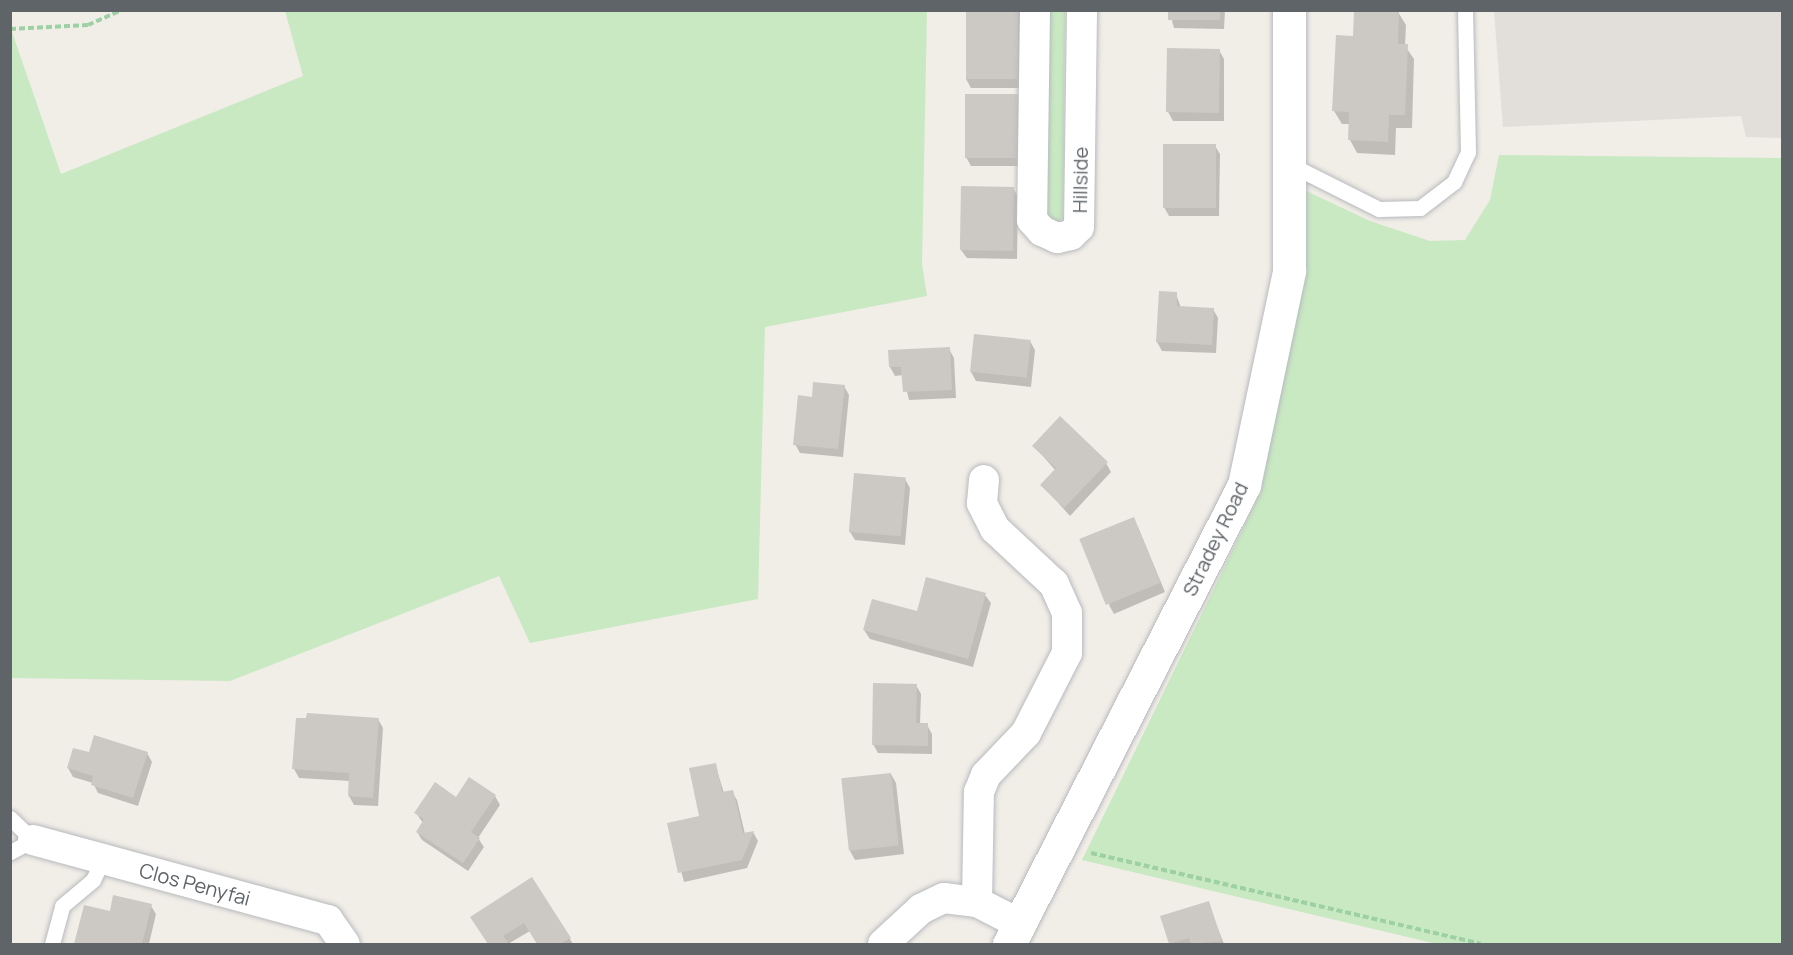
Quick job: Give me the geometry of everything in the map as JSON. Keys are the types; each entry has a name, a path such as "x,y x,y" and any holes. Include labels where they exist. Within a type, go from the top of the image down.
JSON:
{"main road":[{"name":"Stradey Road","path":"1014,934 1244,485 1289,271 1288,10"}],"street":[{"name":"Hillside","path":"1035,10 1032,220 1042,231 1057,238 1071,235 1079,226 1082,10"},
{"path":"978,902 979,792 986,775 1026,733 1067,653 1067,613 1054,584 995,529 982,503 984,480"},
{"name":"Clos Penyfai","path":"22,846 102,859 328,920 345,945"},
{"path":"883,945 921,909 944,898 978,902 1014,934"}],"lane":[{"path":"1289,164 1379,209 1420,208 1454,182 1468,152 1465,10"},
{"path":"10,818 22,846"},
{"path":"52,945 62,906 93,880 102,859"}],"path":[{"path":"10,29 88,25 121,10"},
{"path":"1060,846 1482,945"}],"shaded area":[{"path":"1494,11 1782,11 1782,138 1746,137 1741,116 1503,127"}],"green space":[{"path":"285,11 927,11 922,264 927,296 765,327 758,599 530,643 499,576 230,681 11,678 11,29 61,174 303,76"},
{"path":"1043,11 1065,11 1063,217 1058,222 1046,221"},
{"path":"1499,155 1782,158 1782,944 1437,944 1082,860 1261,492 1302,272 1300,188 1370,221 1430,241 1465,240 1490,200"}],"building":[{"path":"966,10 1018,10 1018,79 966,79"},
{"path":"1168,10 1220,10 1220,20 1168,20"},
{"path":"1354,10 1399,10 1398,44 1408,44 1405,115 1389,115 1388,142 1348,140 1349,112 1332,111 1336,35 1353,36"},
{"path":"1167,48 1220,49 1219,113 1166,112"},
{"path":"965,94 1018,94 1018,158 965,158"},
{"path":"1163,144 1216,144 1216,208 1163,208"},
{"path":"961,186 1014,187 1013,251 960,250"},
{"path":"1159,291 1177,292 1177,306 1214,308 1212,345 1156,342"},
{"path":"974,334 1031,340 1027,378 970,372"},
{"path":"950,347 952,390 903,392 901,367 889,367 888,350"},
{"path":"813,382 845,385 838,449 793,445 798,395 812,397"},
{"path":"1060,416 1108,462 1064,508 1040,485 1056,468 1032,446"},
{"path":"854,473 906,478 901,536 849,532"},
{"path":"1134,517 1161,583 1106,605 1079,539"},
{"path":"926,577 986,593 968,659 863,630 872,599 917,611"},
{"path":"873,683 917,684 916,723 928,723 928,746 872,745"},
{"path":"307,713 379,718 373,798 348,796 349,773 292,769 296,718 306,718"},
{"path":"94,735 148,752 133,798 91,785 93,776 67,768 73,748 89,752"},
{"path":"716,763 722,792 733,790 743,833 754,831 742,860 678,873 667,823 699,816 689,768"},
{"path":"891,773 899,846 849,851 841,778"},
{"path":"469,777 496,795 471,832 480,838 463,863 416,832 424,819 414,813 435,782 456,797"},
{"path":"532,877 571,938 560,944 537,944 524,923 503,936 509,944 488,944 470,917"},
{"path":"113,895 152,904 142,944 74,944 84,905 110,911"},
{"path":"1209,901 1222,941 1191,944 1189,938 1169,944 1160,916"}]}
